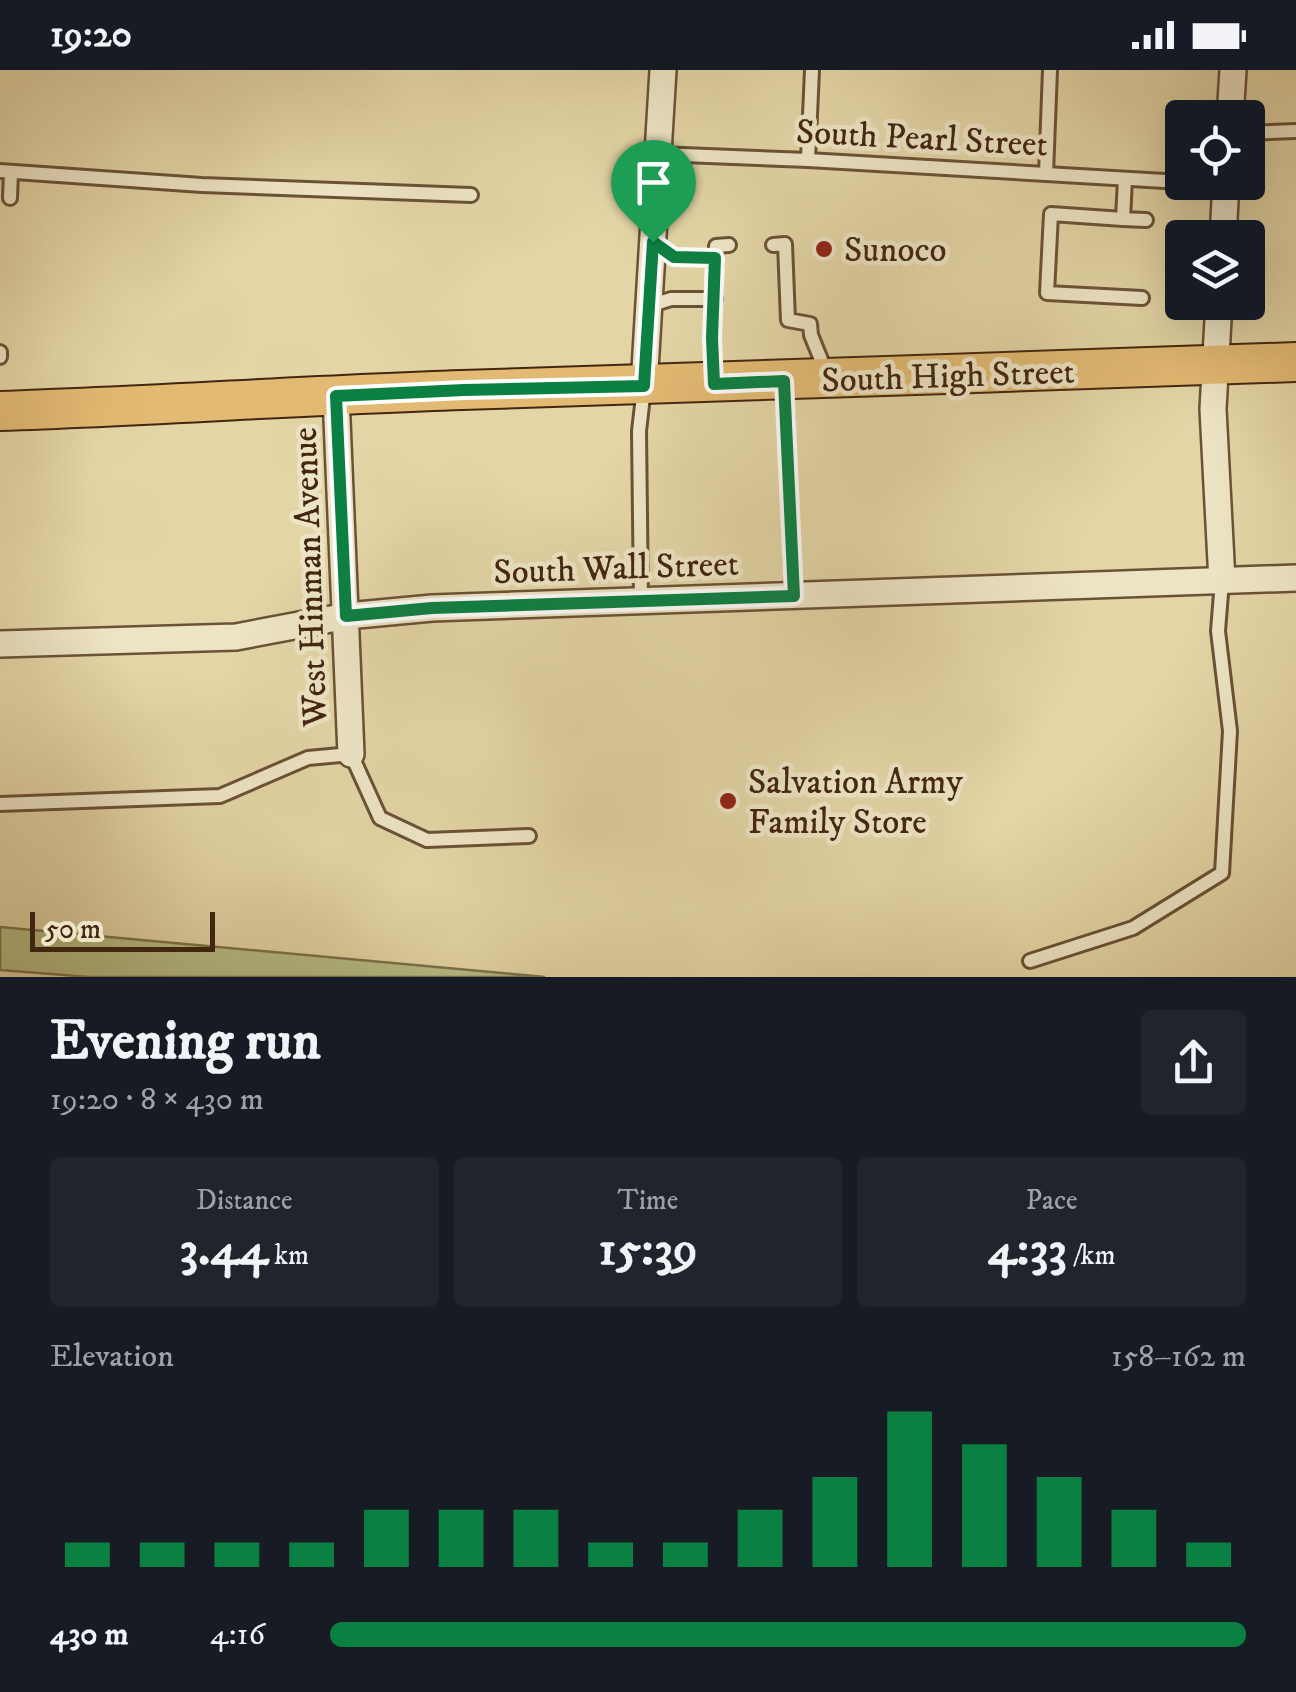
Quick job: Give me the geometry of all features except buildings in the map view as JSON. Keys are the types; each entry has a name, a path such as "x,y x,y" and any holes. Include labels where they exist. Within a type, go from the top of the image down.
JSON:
{"main road":[{"name":"South High Street","path":"0,411 464,390 1296,362"}],"street":[{"path":"644,386 663,70"},
{"path":"1231,100 1232,70"},
{"path":"1218,320 1212,409 1222,581"},
{"name":"West Hinman Avenue","path":"336,396 351,754"},
{"name":"South Wall Street","path":"0,644 236,637 346,616 432,608 1296,578"}],"lane":[{"path":"808,160 812,70"},
{"path":"1046,174 1050,70"},
{"path":"1265,132 1296,131"},
{"name":"South Pearl Street","path":"658,154 1165,181"},
{"path":"10,198 6,171 202,185 472,195"},
{"path":"1123,218 1125,179"},
{"path":"1142,298 1047,293 1052,214 1146,220"},
{"path":"653,242 674,257 715,258"},
{"path":"774,244 785,244 788,320 810,324 829,379"},
{"path":"714,384 716,246 728,245"},
{"path":"649,306 671,299 715,299"},
{"path":"784,381 794,596"},
{"path":"641,601 639,431 644,386"},
{"path":"1030,961 1133,928 1222,873 1230,731 1218,631 1222,581"},
{"path":"0,804 220,796 308,758 351,754 380,818 428,840 530,836"}],"green space":[{"path":"0,927 545,977 89,977 0,970"}],"place":[{"name":"Sunoco","path":"824,249"},
{"name":"Salvation Army Family Store","path":"728,801"}],"route":[{"path":"653,242 674,257 715,258 714,384 784,381 794,596 432,608 346,616 336,396 644,386 653,242"}]}
